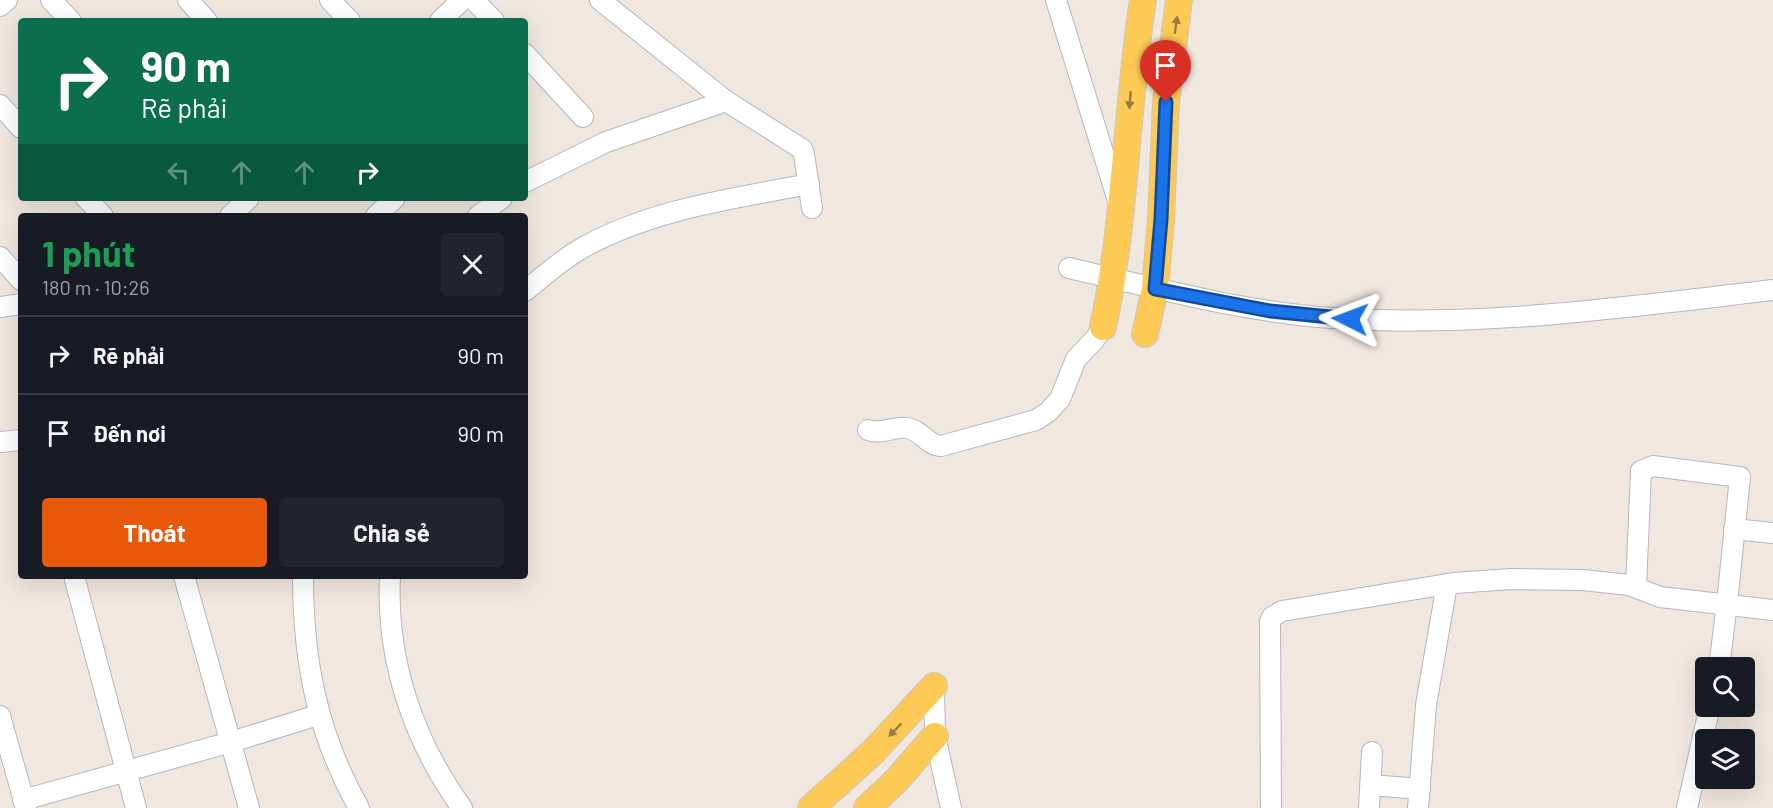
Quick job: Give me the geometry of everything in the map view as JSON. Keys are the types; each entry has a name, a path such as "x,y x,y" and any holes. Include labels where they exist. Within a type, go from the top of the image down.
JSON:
{"main road":[{"path":"1102,327 1113,278 1130,93 1143,0"},
{"path":"1145,334 1155,289 1161,219 1166,102 1179,0"},
{"path":"811,808 873,752 934,686"},
{"path":"867,808 896,781 935,736"}],"street":[{"path":"0,6 7,0"},
{"path":"51,0 68,18"},
{"path":"188,0 204,18"},
{"path":"330,0 347,18"},
{"path":"443,18 462,0"},
{"path":"474,0 491,18"},
{"path":"600,0 726,101 802,149 812,208"},
{"path":"1056,0 1120,209"},
{"path":"528,57 583,117"},
{"path":"528,181 606,142 726,101"},
{"path":"0,105 18,125"},
{"path":"528,289 572,255 625,227 680,210 808,183"},
{"path":"89,201 100,213"},
{"path":"378,213 392,201"},
{"path":"482,213 498,201"},
{"path":"0,257 18,277"},
{"path":"1069,268 1155,289 1270,311 1332,318 1449,320 1507,318 1640,306 1773,290"},
{"path":"0,307 18,304"},
{"path":"868,430 874,432 907,428 918,432 930,444 941,446 1036,420 1055,406 1077,358 1095,339 1102,327"},
{"path":"0,442 18,440"},
{"path":"1636,587 1641,471 1653,466 1740,477 1720,657"},
{"path":"1734,529 1773,533"},
{"path":"75,579 136,808"},
{"path":"185,579 249,808"},
{"path":"303,579 308,661 318,715 359,808"},
{"path":"390,579 392,639 408,707 432,758 462,808"},
{"path":"1271,808 1270,622 1272,617 1282,611 1447,584 1521,579 1583,580 1636,587 1660,597 1773,610"},
{"path":"1371,785 1419,798 1426,705 1447,584"},
{"path":"934,686 935,736 951,808"},
{"path":"0,716 25,804 318,715"},
{"path":"1687,808 1708,717"},
{"path":"1369,808 1372,752"}],"route":[{"path":"1166,102 1161,219 1155,289 1270,311 1350,319"}]}
